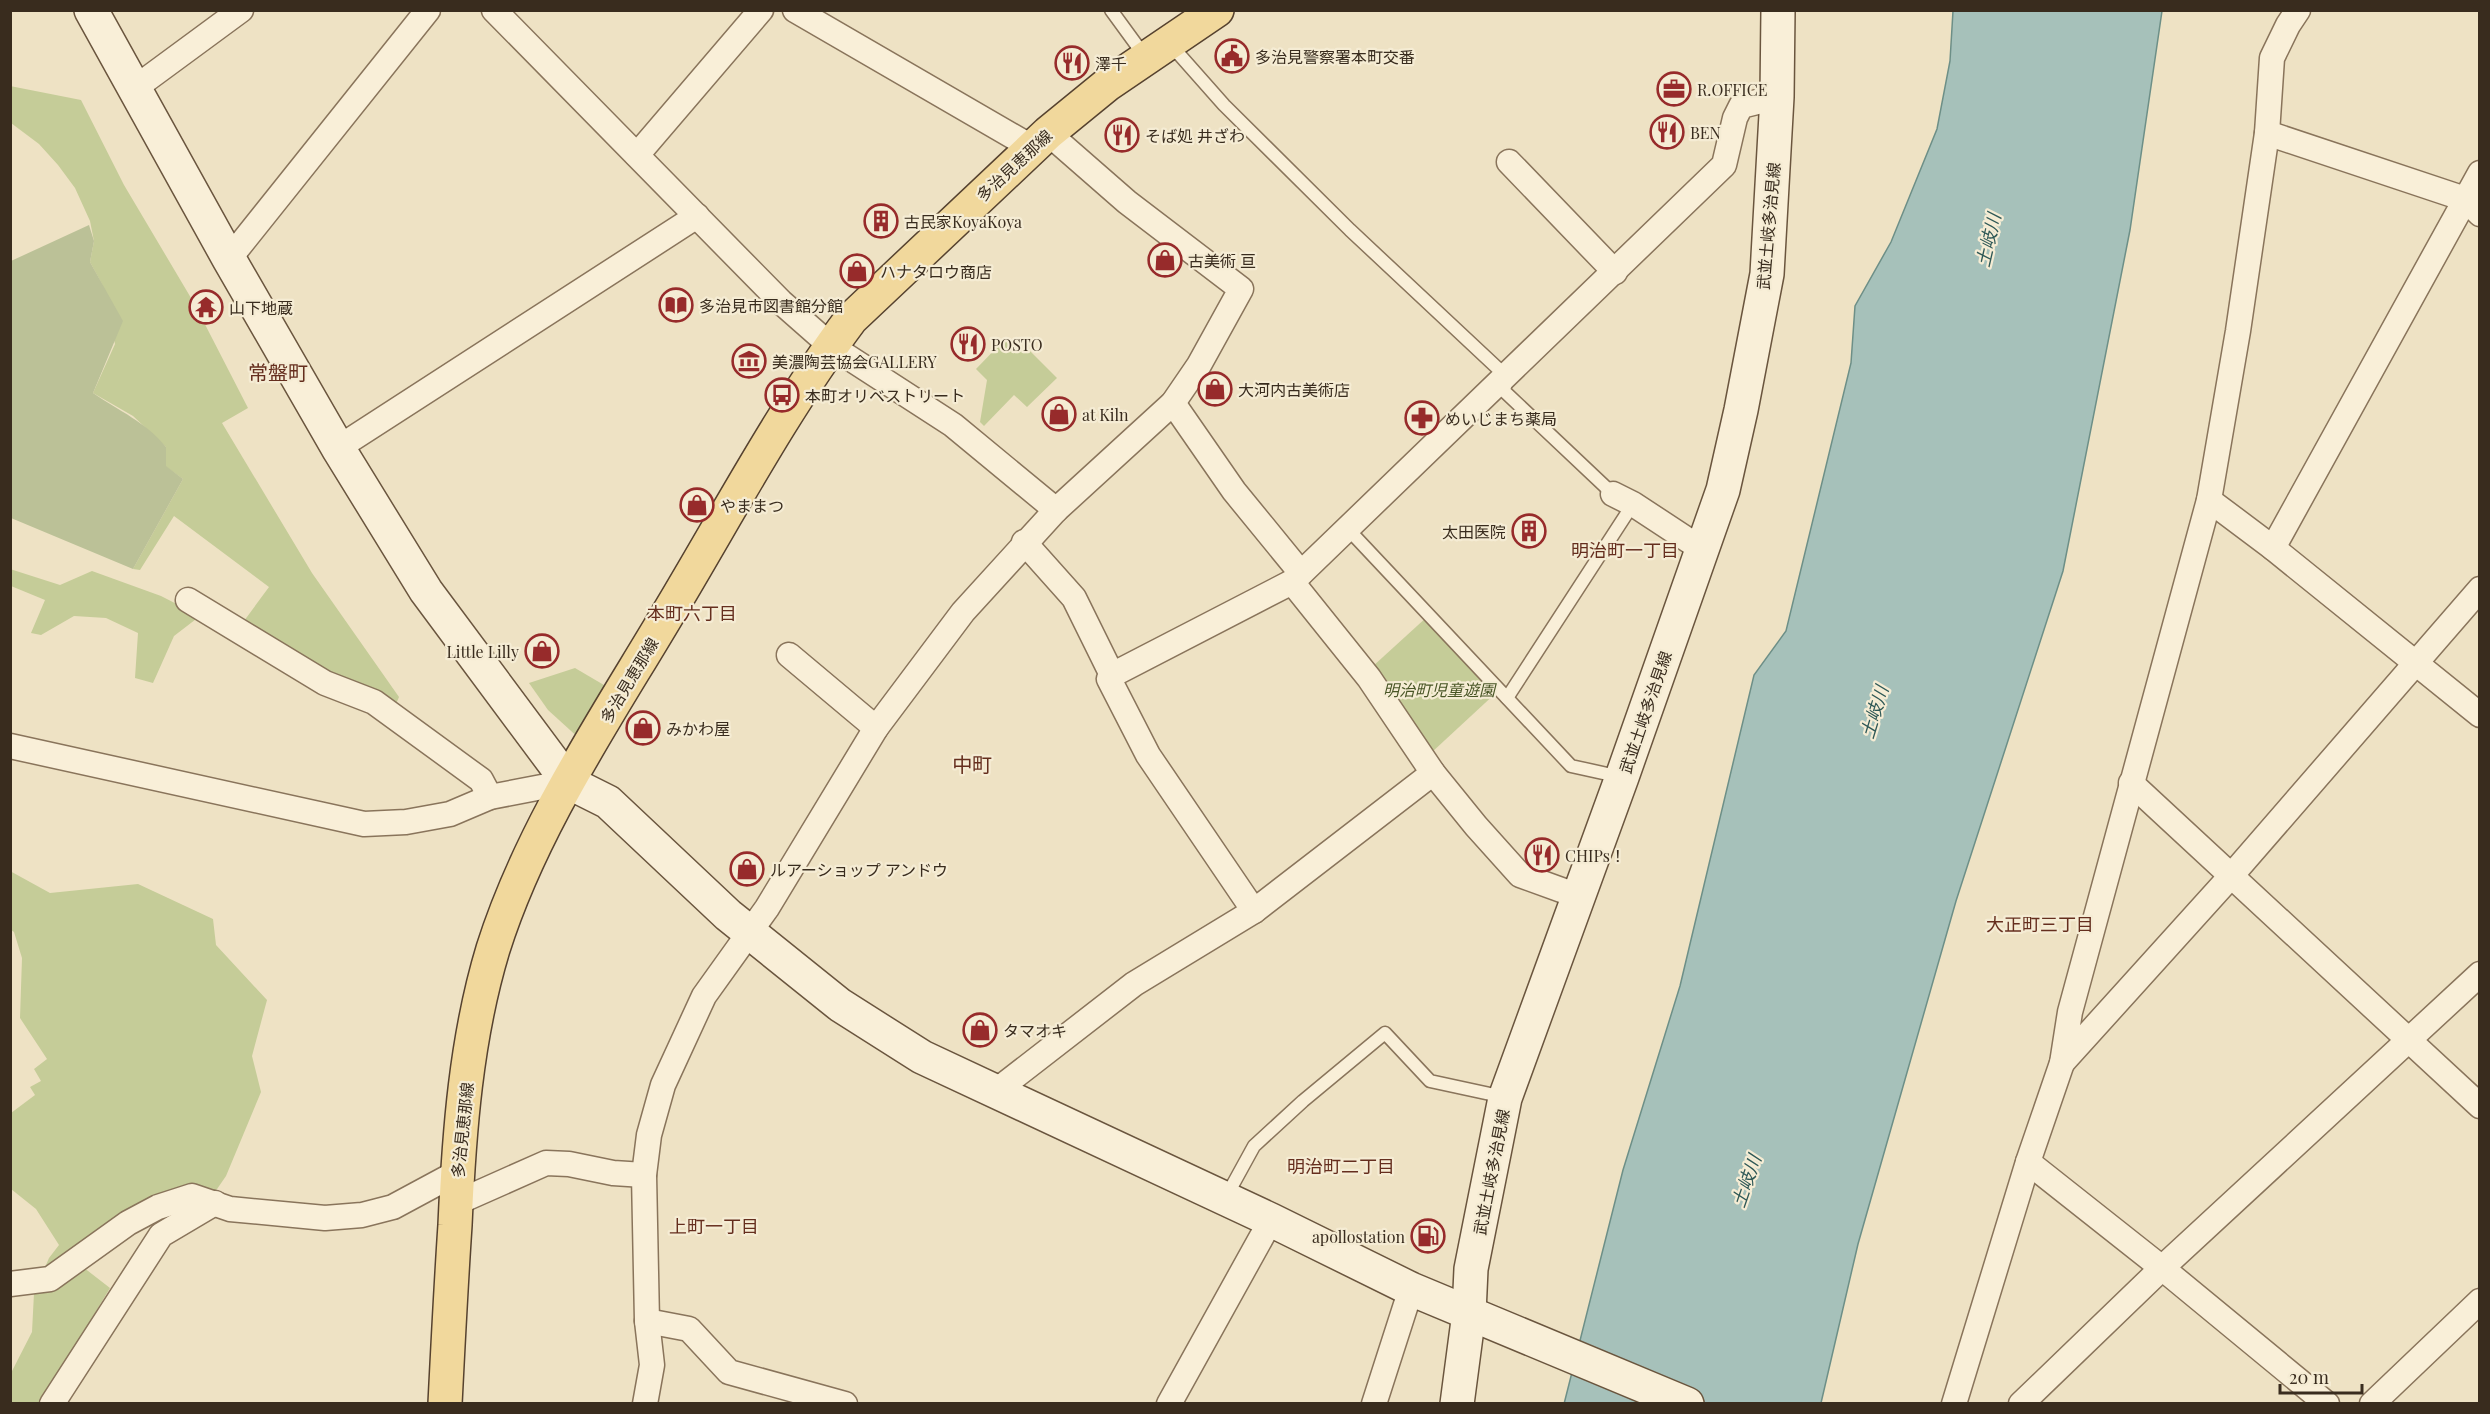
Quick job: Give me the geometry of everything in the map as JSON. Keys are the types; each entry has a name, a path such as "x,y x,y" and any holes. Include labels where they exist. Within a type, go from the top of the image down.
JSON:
{"main road":[{"name":"多治見恵那線","path":"445,1404 457,1188 467,1076 476,1023 493,949 525,868 568,782 750,473 831,346 851,319 1041,140 1108,84 1217,10"}],"street":[{"path":"91,10 229,259 338,448 426,591 568,782 608,802 728,915 840,1005 922,1058 1226,1198 1411,1289 1687,1404"},
{"path":"135,88 241,10"},
{"path":"229,259 428,10"},
{"path":"494,10 781,302 831,346 953,425 1056,510"},
{"path":"637,155 761,10"},
{"path":"645,1404 652,1365 647,1321 645,1175 649,1136 663,1085 704,996 751,932 876,728 963,612 1024,542 1056,510 1173,403 1199,365 1241,289 1041,140 795,10"},
{"name":"武並土岐多治見線","path":"1456,1404 1479,1318 1471,1269 1505,1098 1723,490 1767,274 1777,97 1778,10"},
{"path":"1954,1404 2028,1162 2062,1063 2070,1012 2209,500 2238,331 2267,133 2272,58 2289,15"},
{"path":"1254,911 1148,755 1109,679 1112,675 1297,578 1616,272 1724,165 1735,118 1741,106 1777,97"},
{"path":"2267,133 2472,207"},
{"path":"1509,162 1616,272"},
{"path":"2272,548 2472,207 2480,172"},
{"path":"338,448 696,216"},
{"path":"1173,403 1369,678 1433,773 1476,826 1520,874 1578,896"},
{"path":"1623,499 1703,550"},
{"path":"2209,500 2480,715"},
{"path":"1024,542 1074,598 1112,675"},
{"path":"2062,1063 2232,876 2480,589"},
{"path":"188,600 325,683 374,702 482,780 490,797"},
{"path":"789,655 876,728"},
{"path":"10,746 364,824 406,822 450,814 490,797 568,782"},
{"path":"996,1091 1134,984 1254,911 1433,773"},
{"path":"2131,783 2480,1106"},
{"path":"2021,1404 2162,1268 2480,974"},
{"path":"2028,1162 2162,1268 2327,1404"},
{"path":"10,1284 50,1279 128,1223 158,1208 192,1196 230,1209 325,1218 362,1215 546,1163 569,1164 613,1173 645,1175"},
{"path":"52,1404 162,1235 215,1203"},
{"path":"1169,1404 1271,1220"},
{"path":"1374,1404 1411,1289"},
{"path":"2372,1404 2480,1301"},
{"path":"647,1321 689,1329 729,1372 845,1404"}],"lane":[{"path":"1111,10 1224,105 1350,230 1507,377 1504,391 1623,499 1507,698"},
{"path":"1347,528 1571,766 1622,777"},
{"path":"1226,1198 1254,1146 1303,1101 1385,1033 1430,1081 1505,1098"}],"green space":[{"path":"10,86 81,100 124,185 194,303 248,408 222,423 312,573 399,697 396,704 326,674 241,625 269,587 174,516 140,570 133,569 183,479 165,466 166,447 133,416 93,393 115,344 102,284 90,262 94,241 90,221 75,188 58,165 39,144 11,123"},
{"path":"89,225 94,241 90,262 123,321 93,393 141,424 158,438 166,447 166,466 183,479 133,569 11,518 11,261"},
{"path":"1004,340 1013,348 1016,344 1023,350 1026,347 1057,378 1027,407 1014,395 984,426 980,422 987,380 976,369"},
{"path":"10,569 60,585 92,571 161,596 200,616 174,636 153,683 135,678 138,633 106,618 74,616 41,635 31,633 45,600 11,586"},
{"name":"明治町児童遊園","path":"1428,616 1498,691 1431,753 1372,667"},
{"path":"575,668 609,688 581,740 548,710 529,683"},
{"path":"10,871 50,893 138,884 213,919 216,945 267,1000 252,1056 261,1092 226,1176 215,1192 70,1257 110,1288 41,1403 11,1403 11,1373 32,1332 34,1293 49,1258 59,1245 36,1209 11,1189 11,1113 35,1095 30,1087 41,1081 34,1069 47,1059 20,1018 22,958 14,932 11,930"}],"water":[{"name":"土岐川","path":"1953,11 2162,11 2130,230 2063,571 1956,901 1858,1244 1821,1403 1564,1404 1623,1170 1680,986 1754,675 1786,631 1851,363 1855,306 1891,242 1937,129 1950,61"}],"place":[{"name":"多治見警察署本町交番","path":"1232,56"},
{"name":"澤千","path":"1072,63"},
{"name":"R.OFFICE","path":"1674,89"},
{"name":"BEN","path":"1667,132"},
{"name":"そば処 井ざわ","path":"1122,135"},
{"name":"古民家KoyaKoya","path":"881,221"},
{"name":"古美術 亘","path":"1165,260"},
{"name":"ハナタロウ商店","path":"857,271"},
{"name":"多治見市図書館分館","path":"676,305"},
{"name":"山下地蔵","path":"206,307"},
{"name":"POSTO","path":"968,344"},
{"name":"美濃陶芸協会GALLERY","path":"749,361"},
{"name":"大河内古美術店","path":"1215,389"},
{"name":"本町オリベストリート","path":"782,395"},
{"name":"at Kiln","path":"1059,414"},
{"name":"めいじまち薬局","path":"1422,418"},
{"name":"やままつ","path":"697,505"},
{"name":"太田医院","path":"1529,531"},
{"name":"Little Lilly","path":"542,651"},
{"name":"みかわ屋","path":"643,728"},
{"name":"CHIPs！","path":"1542,855"},
{"name":"ルアーショップ アンドウ","path":"747,869"},
{"name":"タマオキ","path":"980,1030"},
{"name":"apollostation","path":"1428,1236"}],"district":[{"name":"常盤町","path":"278,371"},
{"name":"明治町一丁目","path":"1625,550"},
{"name":"本町六丁目","path":"692,613"},
{"name":"中町","path":"972,763"},
{"name":"大正町三丁目","path":"2040,924"},
{"name":"明治町二丁目","path":"1341,1166"},
{"name":"上町一丁目","path":"714,1226"}]}
